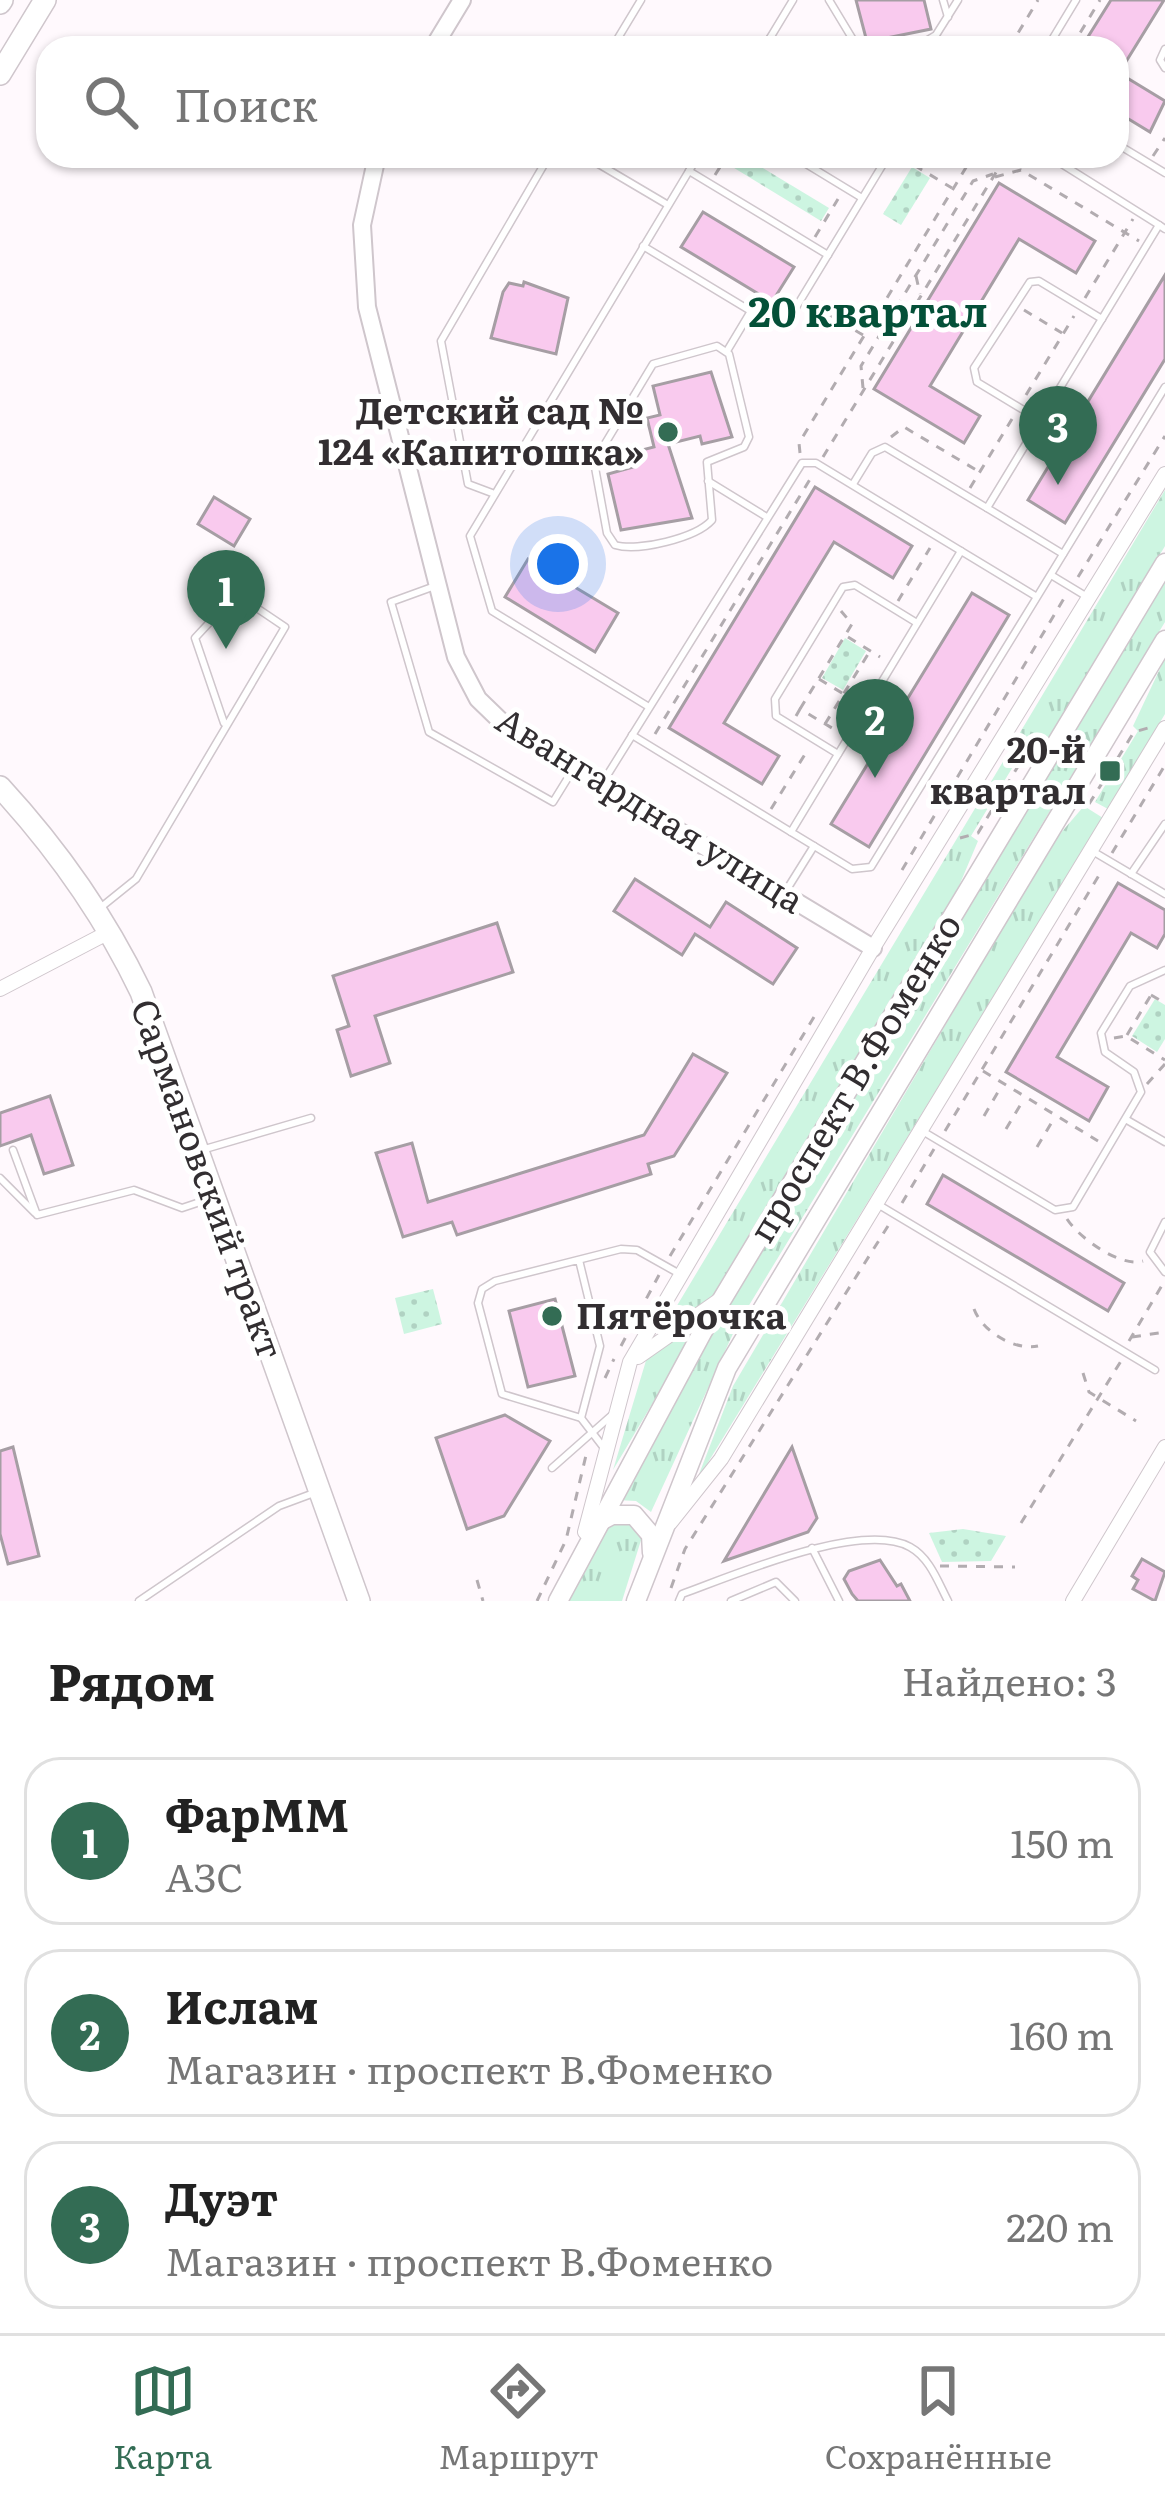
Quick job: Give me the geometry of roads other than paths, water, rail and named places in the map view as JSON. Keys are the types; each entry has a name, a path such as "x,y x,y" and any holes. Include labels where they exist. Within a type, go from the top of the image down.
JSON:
{"main road":[{"path":"0,74 45,0"},
{"name":"проспект В.Фоменко","path":"558,1601 723,1298 1165,563"},
{"name":"проспект В.Фоменко","path":"636,1601 728,1368 1165,640"},
{"name":"Сармановский тракт","path":"0,788 70,868 111,931 141,992 359,1601"},
{"path":"596,1524 625,1513 644,1521 652,1557"}],"street":[{"path":"440,36 462,0"},
{"name":"Авангардная улица","path":"374,168 362,225 362,274 456,657 478,699 508,728 873,948"},
{"path":"577,1563 630,1362 873,948 1165,474"},
{"path":"663,1531 722,1460 1164,729"},
{"path":"0,988 111,931"},
{"path":"630,1362 723,1298"},
{"path":"1073,1601 1165,1447"}],"lane":[{"path":"619,36 640,0"},
{"path":"829,0 851,36"},
{"path":"943,0 948,17"},
{"path":"934,36 958,0"},
{"path":"1054,36 1076,0"},
{"path":"771,36 789,1"},
{"path":"1165,49 1160,60 1165,68"},
{"path":"1129,152 1165,173"},
{"path":"493,494 468,484 441,341 542,168"},
{"path":"605,168 668,205"},
{"path":"649,707 488,607 470,536 691,168"},
{"path":"812,168 862,198"},
{"path":"643,246 751,311 780,322 802,298 881,168"},
{"path":"987,508 1162,227 1067,168"},
{"path":"689,171 828,255"},
{"path":"1040,420 973,375 1013,303 1034,281 1102,320"},
{"path":"728,351 717,346 653,364 592,470 608,533 626,548 710,524 715,509 708,482 709,459 740,450 749,437 728,351 751,311"},
{"path":"632,735 852,869 863,870 877,861 1165,387"},
{"path":"396,420 451,406"},
{"path":"852,485 872,453 885,447 1063,554"},
{"path":"602,784 802,463 818,464 1037,597"},
{"path":"708,482 765,516"},
{"path":"790,832 961,551"},
{"path":"1051,575 1089,598"},
{"path":"438,585 391,602 429,732 553,802 574,768"},
{"path":"838,754 776,716 772,706 832,605 850,585 917,622"},
{"path":"98,910 136,879 224,723 285,627 236,593 195,638 224,723"},
{"path":"1131,874 1165,824"},
{"path":"784,894 814,846"},
{"path":"1091,850 1165,893"},
{"path":"921,1131 1063,1211 1077,1203 1141,1086 1101,1043 1132,984 1165,970"},
{"path":"199,1151 311,1118"},
{"path":"1126,1120 1165,1142"},
{"path":"13,1150 37,1216"},
{"path":"0,1178 37,1216"},
{"path":"37,1216 134,1190 182,1208 215,1197"},
{"path":"876,1204 1155,1370"},
{"path":"1165,1222 1150,1258 1165,1277"},
{"path":"606,1451 580,1418 504,1396 478,1303 482,1289 495,1281 630,1249 682,1274"},
{"path":"579,1260 600,1346 580,1418"},
{"path":"552,1468 616,1412"},
{"path":"139,1601 279,1506 318,1492"},
{"path":"679,1601 682,1594 812,1548 894,1542 916,1551 948,1601"},
{"path":"812,1548 839,1601"},
{"path":"731,1601 776,1582 795,1601"}],"place":[{"name":"Детский сад № 124 «Капитошка»","path":"668,432"},
{"name":"Дуэт","path":"1058,485"},
{"name":"ФарММ","path":"226,649"},
{"name":"20-й квартал","path":"1110,771"},
{"name":"Ислам","path":"875,778"},
{"name":"Пятёрочка","path":"552,1316"}],"district":[{"name":"20 квартал","path":"868,312"}]}
